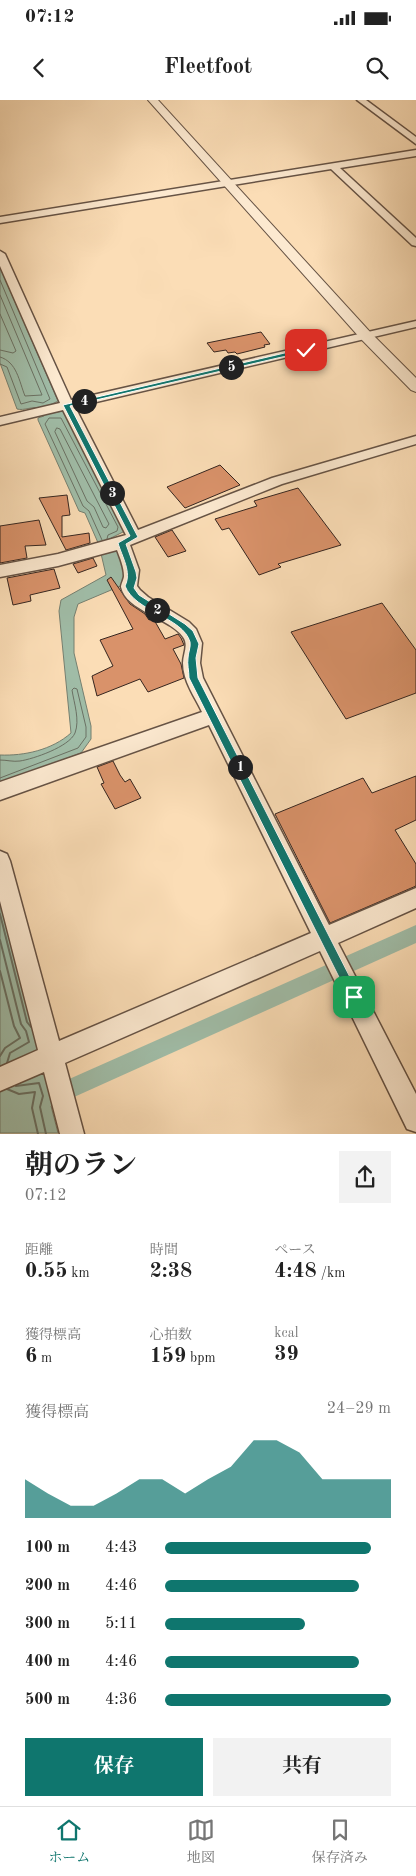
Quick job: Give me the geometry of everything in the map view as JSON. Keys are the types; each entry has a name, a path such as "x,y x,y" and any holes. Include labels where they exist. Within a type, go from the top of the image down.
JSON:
{"street":[{"path":"153,100 366,336 416,387"},
{"path":"361,100 416,141"},
{"path":"0,220 416,152"},
{"path":"333,166 416,243"},
{"path":"0,254 63,406 128,540 133,578 129,586 130,590 137,597 182,626 190,634 195,644 192,658 194,678 416,1120"},
{"path":"0,421 416,324"},
{"path":"0,572 58,560 128,540 277,481 416,440"},
{"path":"0,791 214,716"},
{"path":"0,861 45,1059 72,1134"},
{"path":"0,1079 416,898"}],"water":[{"path":"0,267 58,401 48,406 51,413 63,411 125,531 111,538 115,546 118,546 127,575 123,585 78,604 74,617 74,653 91,726 91,739 81,753 0,783 0,755 28,753 47,748 71,733 59,611 61,600 106,575 99,545 85,513 79,511 38,420 38,418 44,416 40,408 17,409 0,363"},
{"path":"0,894 41,1046 40,1069 48,1073 57,1101 51,1106 58,1133 0,1133"}],"building":[{"path":"261,332 270,344 237,354 235,352 228,353 226,350 214,352 207,343"},
{"path":"220,465 240,485 185,508 167,487"},
{"path":"298,488 341,545 278,564 281,567 259,575 229,528 222,530 215,519 257,506 254,501"},
{"path":"67,495 70,515 62,516 62,537 89,533 90,543 66,550 39,498"},
{"path":"39,520 46,545 25,546 27,558 0,563 0,526"},
{"path":"172,530 186,551 168,557 155,537"},
{"path":"93,558 97,566 78,573 73,564"},
{"path":"54,569 60,588 30,595 31,601 13,605 7,578"},
{"path":"111,577 130,604 145,614 149,620 153,618 165,639 178,634 181,638 184,645 173,649 181,664 184,678 148,692 140,679 97,696 92,676 113,666 100,640 133,629 107,580"},
{"path":"382,603 416,650 416,693 346,719 291,632"},
{"path":"113,761 125,782 130,779 141,798 115,809 101,784 104,783 97,767"},
{"path":"416,776 416,820 395,830 416,864 416,886 330,923 275,814 363,778 372,793"}],"waterway":[{"path":"56,1095 416,934"}],"route":[{"path":"306,350 67,405 134,537 122,543 132,572 133,578 129,586 130,590 137,597 182,626 190,634 195,644 192,658 194,678 287,860 354,997"}]}
